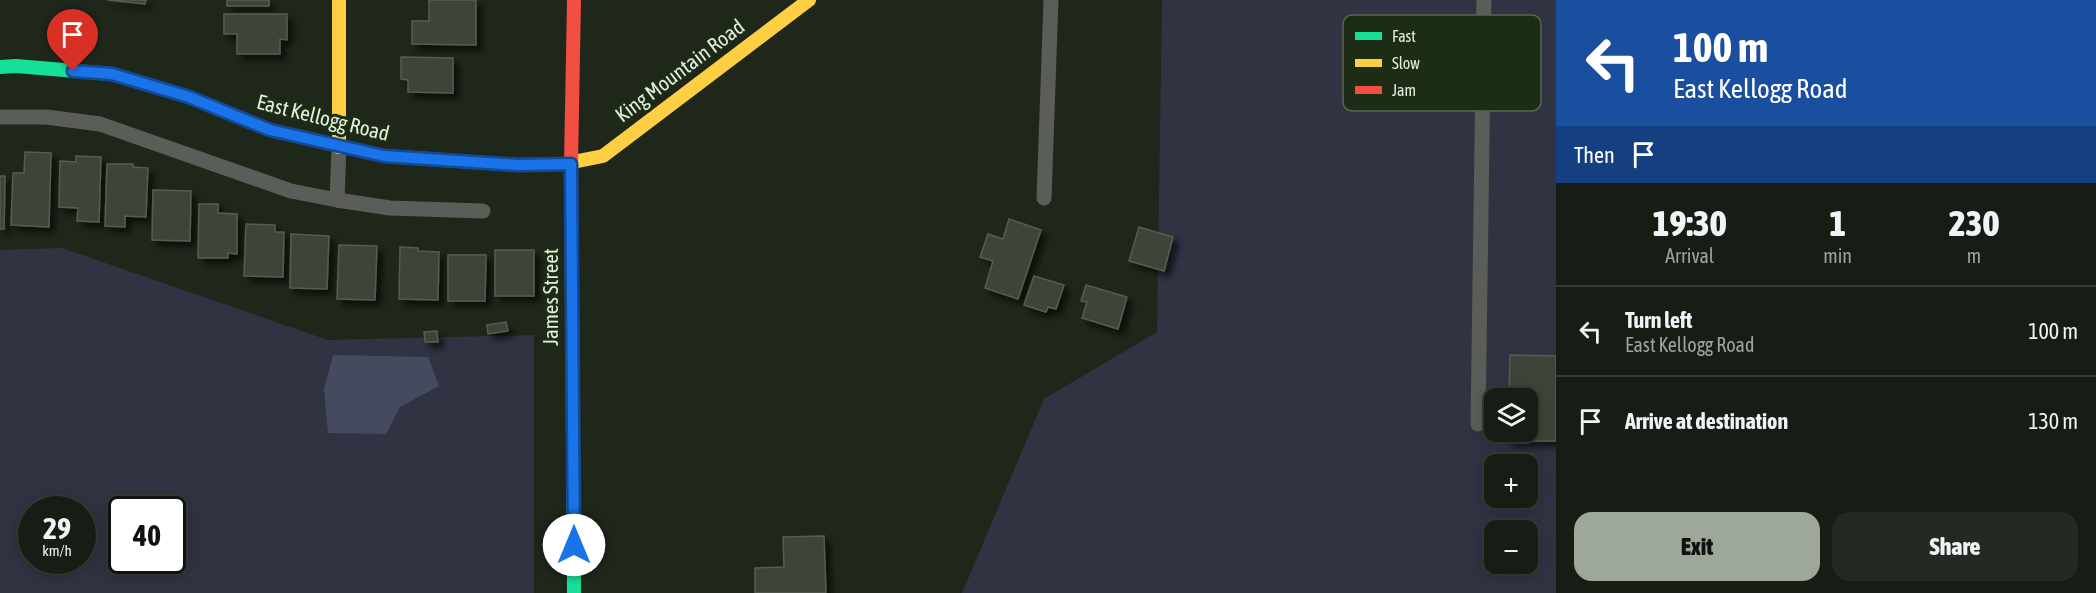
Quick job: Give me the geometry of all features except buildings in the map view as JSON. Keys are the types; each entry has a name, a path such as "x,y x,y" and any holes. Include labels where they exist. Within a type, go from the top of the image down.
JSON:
{"street":[{"path":"339,0 339,147"},
{"name":"James Street","path":"574,0 571,164 574,593"},
{"name":"King Mountain Road","path":"571,164 603,156 809,0"},
{"name":"East Kellogg Road","path":"0,66 112,74 189,97 270,130 384,156 518,165 571,164"}],"lane":[{"path":"1044,198 1051,0"},
{"path":"1484,0 1484,15"},
{"path":"1478,424 1482,111"},
{"path":"0,117 46,117 100,124 291,190 337,200 390,208 483,211"},
{"path":"337,200 339,147"}],"shaded area":[{"path":"1162,0 1556,0 1556,593 962,593 1044,399 1157,332"},
{"path":"62,248 328,340 534,335 534,593 0,593 0,250"},
{"path":"333,355 428,357 439,386 400,407 386,434 328,433 324,389"}],"traffic: fast":[{"path":"0,67 16,66 112,74 189,97 248,121"},
{"path":"573,441 574,593"}],"traffic: slow":[{"path":"339,0 339,147"},
{"path":"563,164 603,156 809,0"}],"traffic: jam":[{"path":"573,441 571,164 574,0"},
{"path":"248,121 270,130 384,156 518,165 563,164"}],"route":[{"path":"73,71 112,74 189,97 270,130 384,156 518,165 571,164 574,545"}]}
